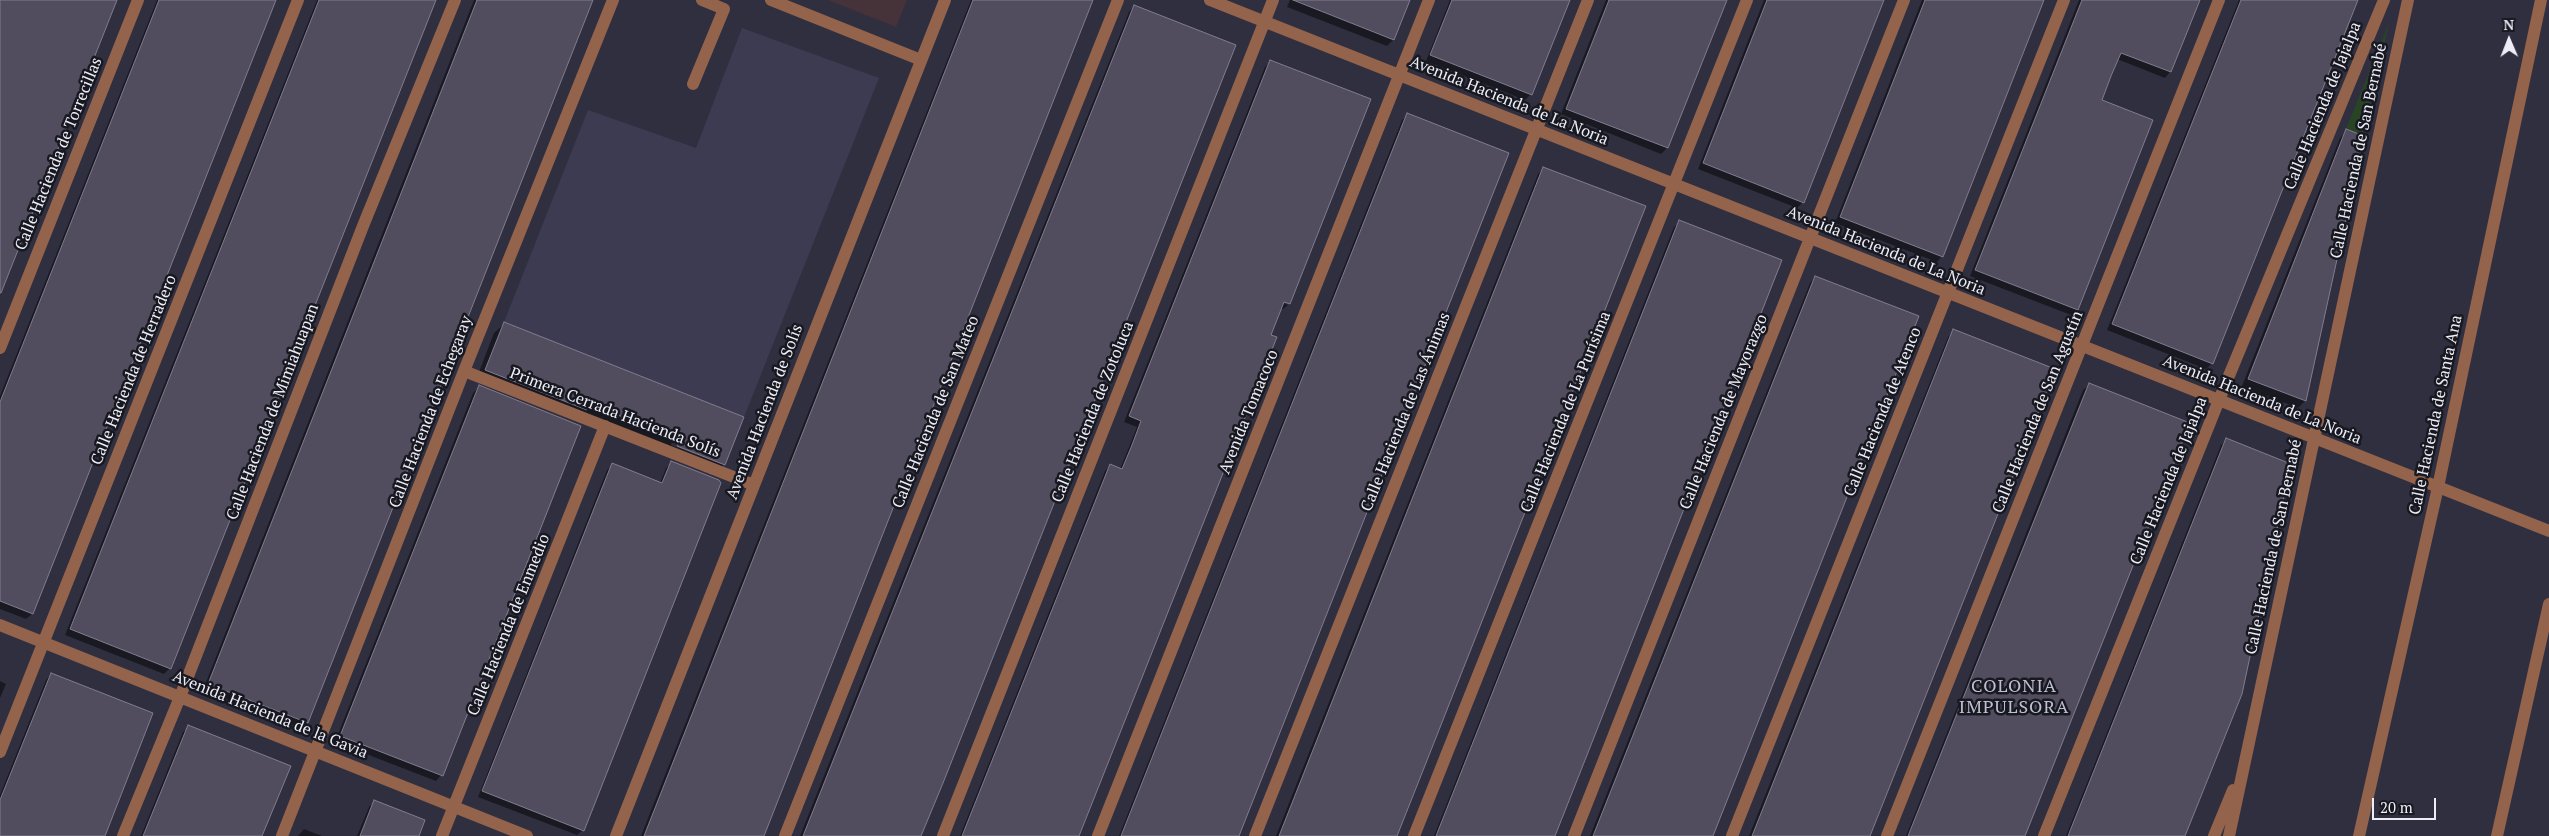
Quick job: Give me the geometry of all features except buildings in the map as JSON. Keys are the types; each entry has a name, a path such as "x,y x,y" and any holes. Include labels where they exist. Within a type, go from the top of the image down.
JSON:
{"street":[{"name":"Calle Hacienda de Torrecillas","path":"0,348 138,0"},
{"name":"Calle Hacienda de Herradero","path":"0,752 298,0"},
{"name":"Calle Hacienda de Mimiahuapan","path":"123,836 180,697 363,226 454,0"},
{"name":"Calle Hacienda de Echegaray","path":"282,836 464,371 613,0"},
{"path":"693,84 724,9 702,0"},
{"path":"771,0 921,60"},
{"name":"Avenida Hacienda de Solís","path":"616,836 945,0"},
{"name":"Calle Hacienda de San Mateo","path":"785,836 1118,0"},
{"name":"Avenida Hacienda de La Noria","path":"1210,0 2549,531"},
{"name":"Calle Hacienda de Zotoluca","path":"943,836 1273,0"},
{"name":"Avenida Tomacoco","path":"1098,836 1429,0"},
{"name":"Calle Hacienda de Las Ánimas","path":"1255,836 1588,0"},
{"name":"Calle Hacienda de La Purísima","path":"1414,836 1747,0"},
{"name":"Calle Hacienda de Mayorazgo","path":"1574,836 1904,0"},
{"name":"Calle Hacienda de Atenco","path":"1732,836 2064,0"},
{"name":"Calle Hacienda de San Agustín","path":"1887,836 2219,0"},
{"name":"Calle Hacienda de Jajalpa","path":"2044,836 2219,400 2384,0"},
{"name":"Calle Hacienda de San Bernabé","path":"2229,836 2408,0"},
{"name":"Calle Hacienda de Santa Ana","path":"2358,836 2438,487 2541,0"},
{"name":"Primera Cerrada Hacienda Solís","path":"464,371 754,485"},
{"name":"Calle Hacienda de Enmedio","path":"442,836 605,426"},
{"path":"2497,836 2549,604"},
{"name":"Avenida Hacienda de la Gavia","path":"0,625 527,836"},
{"path":"2214,836 2245,760"}],"shaded area":[{"path":"828,0 907,0 896,27"},
{"path":"742,28 879,78 744,417 504,322 588,110 696,148"}],"green space":[{"path":"2389,23 2364,136 2346,129"}],"district":[{"name":"COLONIA IMPULSORA","path":"2014,698"}]}
